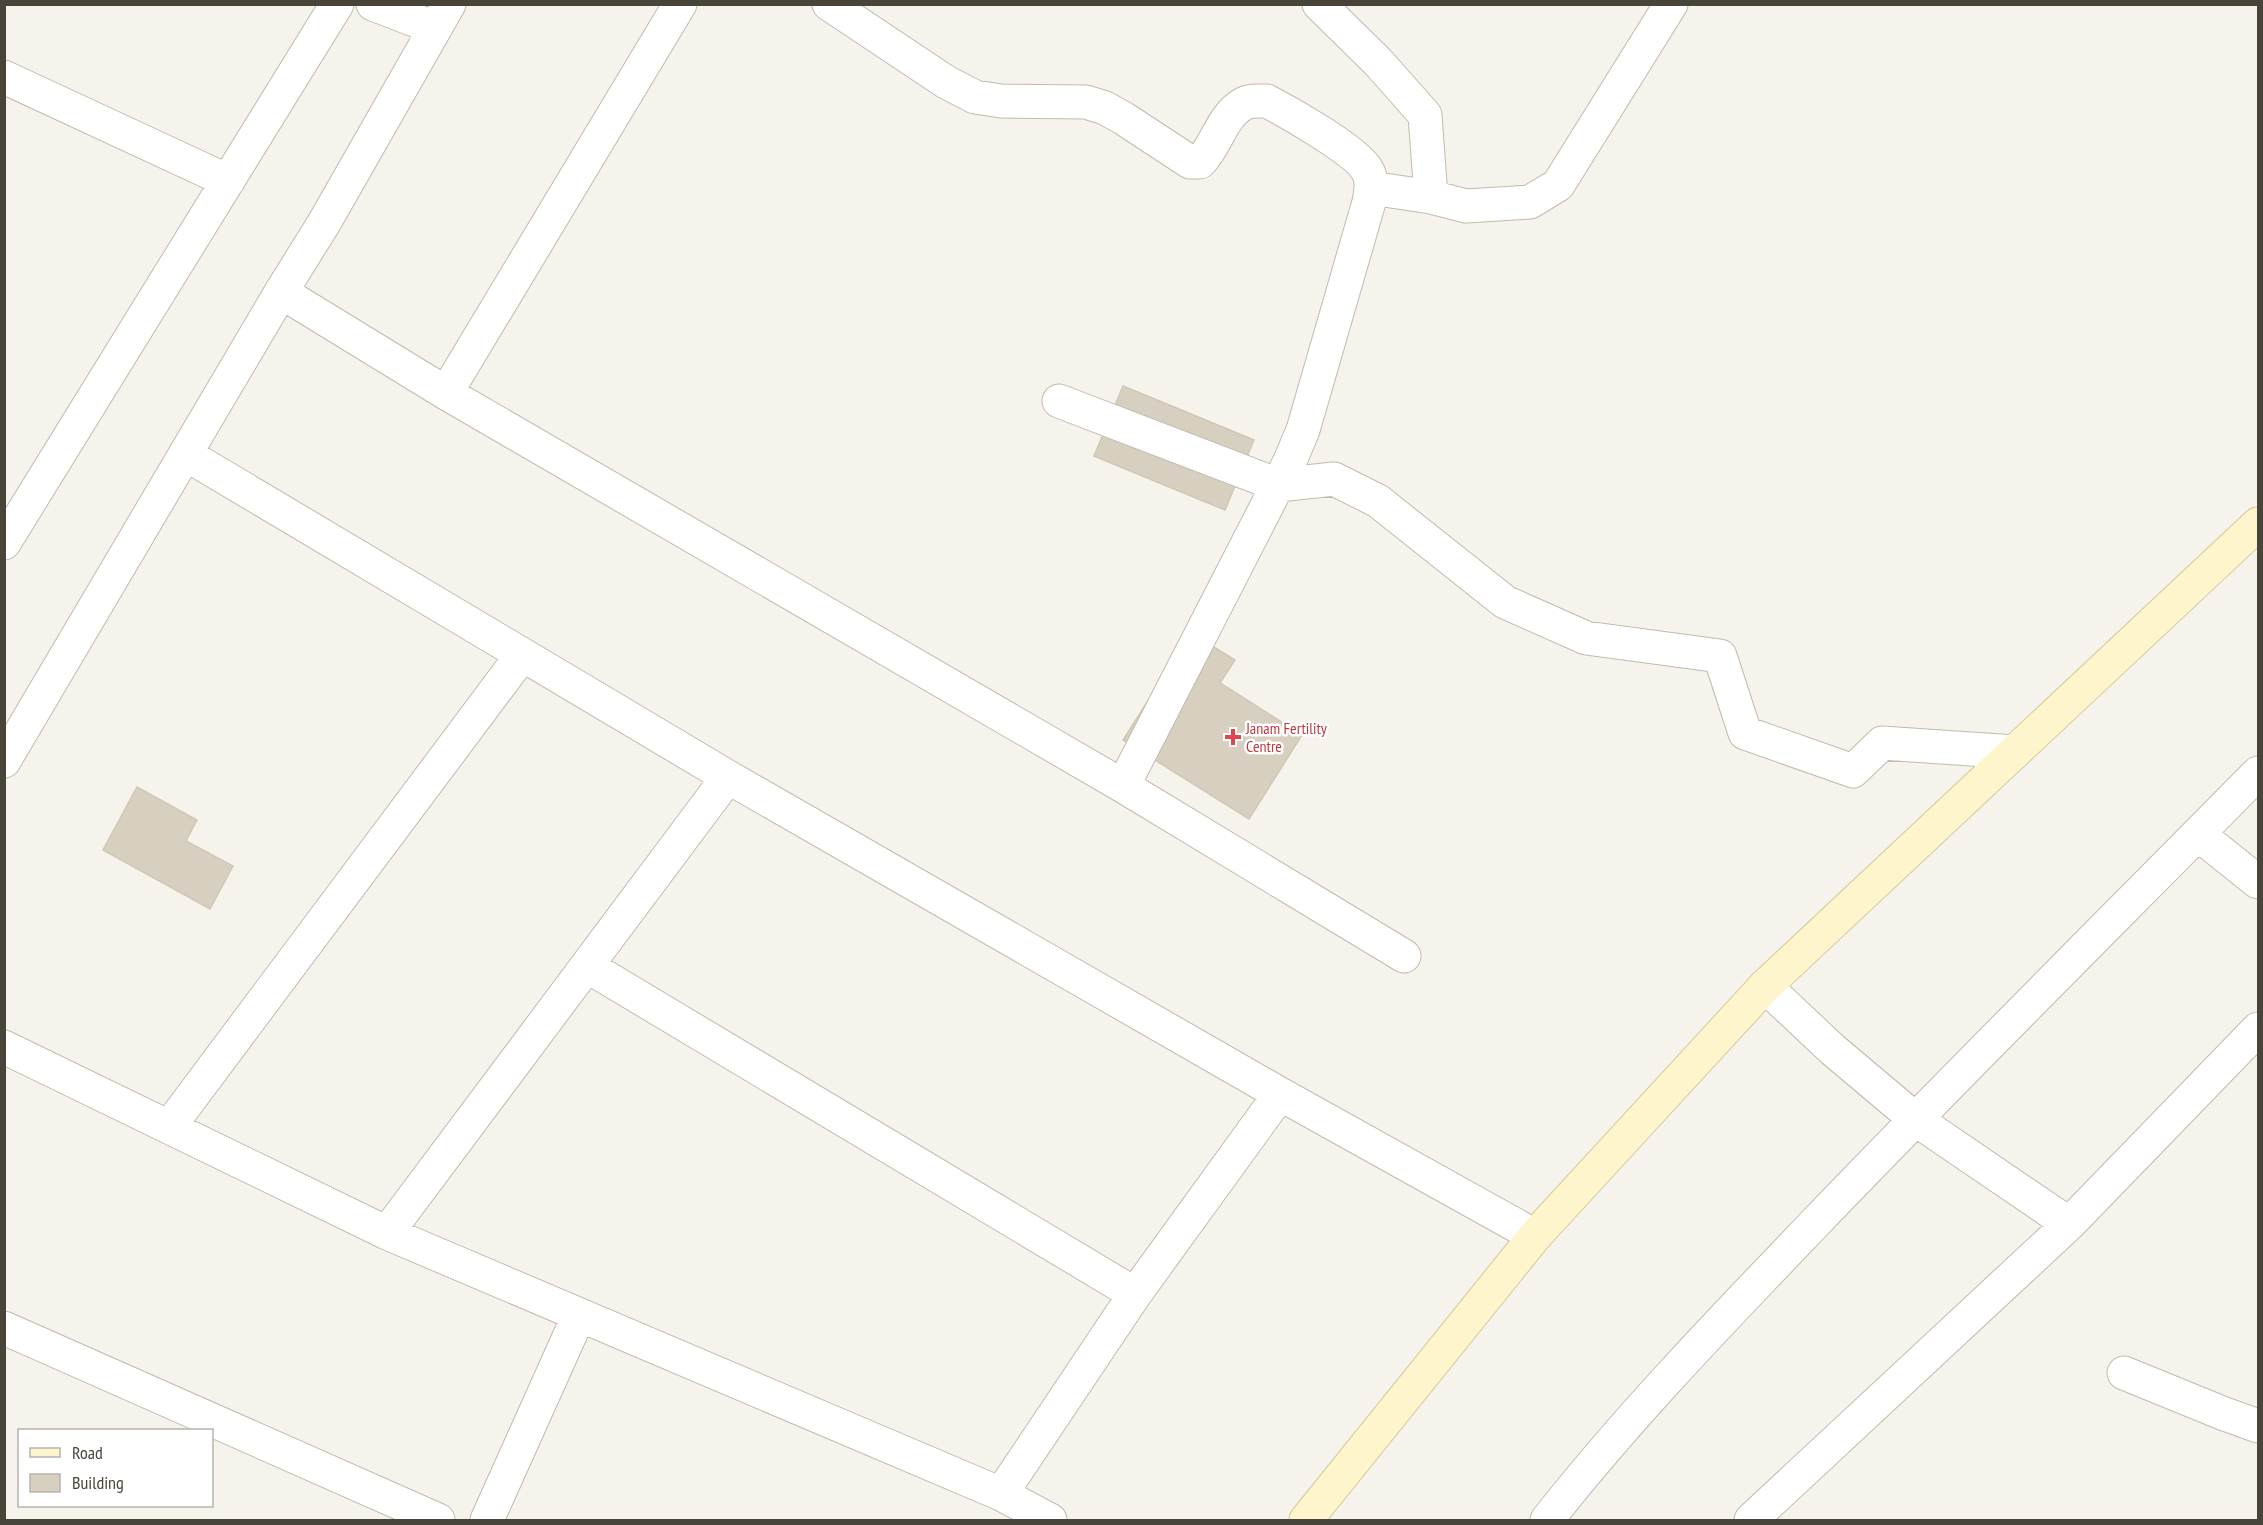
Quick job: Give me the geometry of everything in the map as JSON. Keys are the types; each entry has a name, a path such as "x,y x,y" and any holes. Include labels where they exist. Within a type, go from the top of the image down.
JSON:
{"street":[{"path":"8,529 337,4"},
{"path":"446,393 680,4"},
{"path":"829,4 946,82 975,98 1001,101 1086,102 1105,108 1123,118 1190,162 1200,162 1208,154 1228,119 1243,104 1267,101 1356,156 1368,171 1371,188 1366,213 1303,430 1278,485 1124,786"},
{"path":"1319,4 1378,62 1425,116 1431,198"},
{"path":"1371,188 1466,206 1530,202 1558,185 1671,4"},
{"path":"4,761 324,223 431,17 374,5"},
{"path":"4,78 228,181"},
{"path":"281,292 446,393 1124,786 1404,956"},
{"path":"1059,401 1278,485 1334,479 1378,501 1505,602 1586,638 1720,656 1745,733 1853,771 1882,743 2015,752"},
{"path":"187,454 728,777 1280,1094 1535,1236"},
{"path":"1306,1521 1535,1236 1765,986 2259,524"},
{"path":"169,1127 522,655"},
{"path":"1547,1521 1584,1474 1717,1325 1915,1119 2259,773"},
{"path":"387,1233 728,777"},
{"path":"2198,834 2259,882"},
{"path":"587,966 1135,1294"},
{"path":"1765,986 1832,1049 1915,1119 2069,1224"},
{"path":"1751,1521 2069,1224 2259,1029"},
{"path":"4,1047 387,1233 1001,1494 1050,1521"},
{"path":"1001,1494 1135,1294 1280,1094"},
{"path":"487,1521 579,1315"},
{"path":"4,1328 438,1521"},
{"path":"2124,1373 2259,1426"}],"building":[{"path":"1123,386 1254,440 1225,510 1094,456"},
{"path":"1191,633 1235,660 1220,683 1302,735 1249,819 1123,740"},
{"path":"137,787 197,820 186,841 233,866 210,909 103,850"}],"place":[{"name":"Janam Fertility Centre","path":"1233,737"}]}
